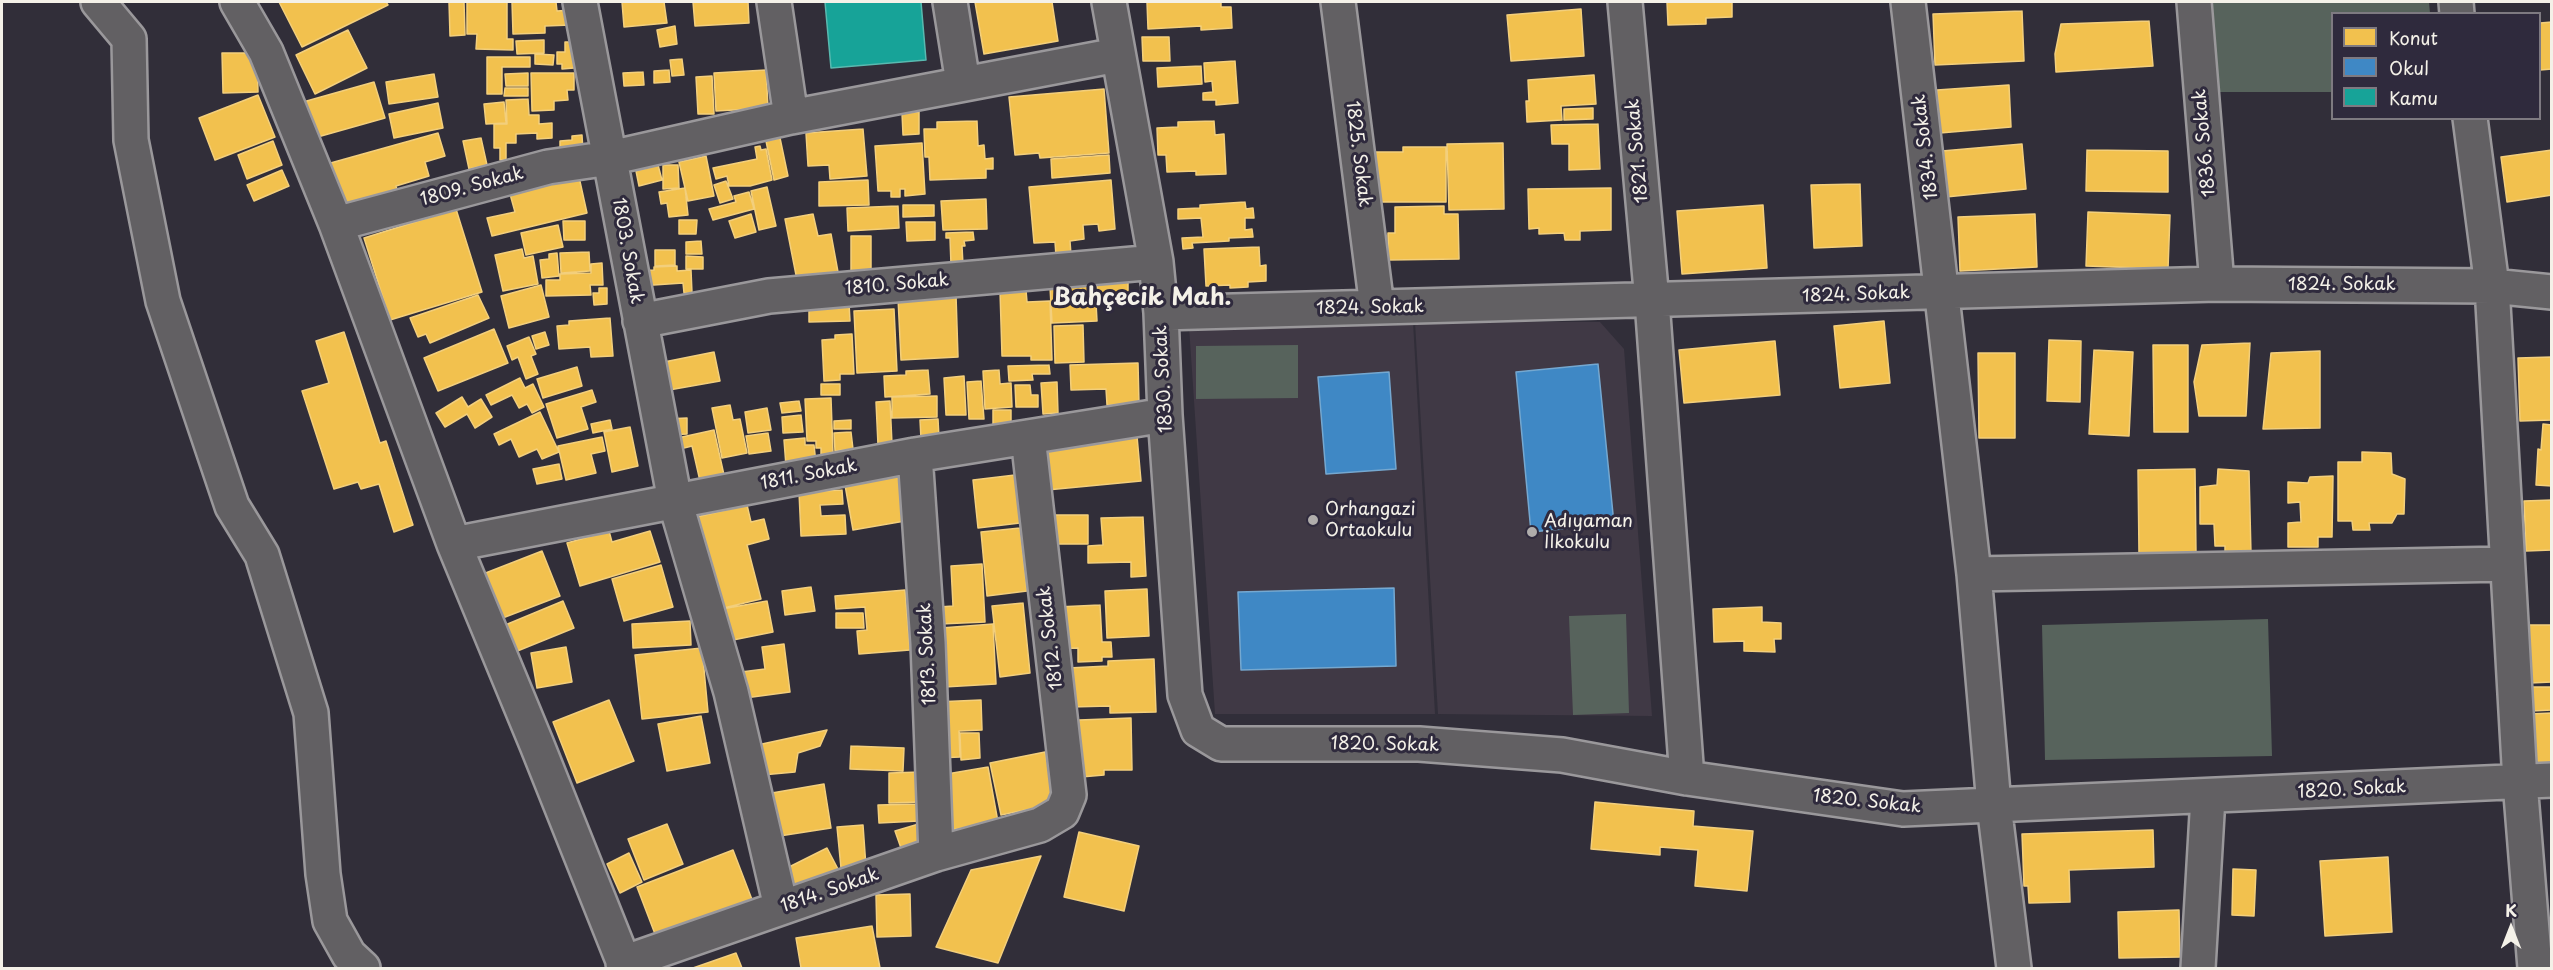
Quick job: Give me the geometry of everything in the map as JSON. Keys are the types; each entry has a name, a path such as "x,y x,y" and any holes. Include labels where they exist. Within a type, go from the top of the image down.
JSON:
{"street":[{"path":"98,2 129,39 131,140 163,301 232,506 262,555 311,713 323,874 330,921 349,955 363,969"},
{"path":"237,2 266,52 336,224 454,543 625,966"},
{"name":"1803. Sokak","path":"580,2 675,501 731,693 781,908"},
{"path":"774,2 791,117"},
{"path":"950,2 963,83"},
{"name":"1830. Sokak","path":"1109,2 1155,261 1161,313 1164,415 1185,694 1198,730 1221,744"},
{"name":"1825. Sokak","path":"1338,2 1377,307"},
{"name":"1821. Sokak","path":"1624,2 1652,301 1687,778"},
{"name":"1834. Sokak","path":"1908,2 1974,574 1994,805 2014,969"},
{"name":"1836. Sokak","path":"2194,2 2217,284"},
{"name":"1809. Sokak","path":"336,224 548,167 610,158 791,117 1117,55"},
{"path":"2470,120 2492,286 2507,564 2536,781 2535,969"},
{"name":"1810. Sokak","path":"640,321 769,296 1155,261"},
{"name":"1824. Sokak","path":"1161,313 2217,284 2492,286 2552,292"},
{"name":"1811. Sokak","path":"454,543 915,455 1164,415"},
{"name":"1812. Sokak","path":"1028,437 1069,795 1062,812 1040,825"},
{"name":"1813. Sokak","path":"915,455 928,643 936,854"},
{"path":"1974,574 2507,564"},
{"name":"1820. Sokak","path":"1221,744 1419,744 1562,755 1687,778 1903,809 2536,781"},
{"path":"2198,969 2208,797"},
{"name":"1814. Sokak","path":"625,966 936,854 1040,825"}],"shaded area":[{"path":"2211,2 2429,2 2430,12 2331,12 2331,92 2218,92"},
{"name":"Orhangazi Ortaokulu","path":"1413,322 1435,714 1215,714 1189,326"},
{"name":"Adıyaman İlkokulu","path":"1415,322 1600,322 1624,349 1652,716 1438,714"},
{"path":"1298,345 1298,398 1196,399 1196,346"},
{"path":"1626,614 1629,713 1573,715 1569,616"},
{"path":"2268,619 2272,756 2045,760 2042,625"}],"building: Konut":[{"path":"279,2 386,2 388,5 302,47"},
{"path":"449,2 464,2 465,35 450,36"},
{"path":"467,2 507,2 507,39 513,39 513,50 476,49 477,34 467,34"},
{"path":"512,2 556,2 557,11 571,10 571,25 545,26 545,33 513,34"},
{"path":"622,2 664,2 667,23 624,27"},
{"path":"693,2 748,2 749,23 695,26"},
{"path":"975,2 1052,2 1058,41 984,54"},
{"path":"1147,2 1221,2 1221,7 1231,7 1232,28 1201,30 1201,26 1148,29"},
{"path":"1667,2 1732,2 1732,17 1706,18 1706,24 1668,25"},
{"path":"1581,9 1584,56 1511,61 1507,15"},
{"path":"2022,11 2024,61 1935,65 1933,14"},
{"path":"2149,21 2153,66 2056,72 2055,54 2061,24"},
{"path":"2552,22 2552,69 2541,70 2541,23"},
{"path":"675,26 677,44 660,47 657,30"},
{"path":"348,30 367,68 315,94 296,55"},
{"path":"1142,37 1169,37 1170,61 1143,61"},
{"path":"544,40 544,53 517,54 516,41"},
{"path":"565,42 573,42 574,68 562,69 562,64 557,64 557,52 565,52"},
{"path":"222,53 257,53 258,92 223,93"},
{"path":"535,54 554,55 553,65 535,64"},
{"path":"487,57 530,57 530,67 502,67 502,94 487,94"},
{"path":"682,59 684,75 672,76 670,60"},
{"path":"1235,61 1238,103 1216,105 1216,100 1203,100 1203,93 1213,92 1212,81 1205,82 1204,63"},
{"path":"1201,66 1202,84 1158,87 1157,68"},
{"path":"669,70 670,82 654,83 654,71"},
{"path":"766,70 768,108 716,111 714,73"},
{"path":"643,72 644,85 624,86 623,73"},
{"path":"528,73 528,86 506,86 505,74"},
{"path":"531,73 574,73 574,90 567,90 568,100 554,101 554,110 532,111"},
{"path":"434,74 438,97 389,104 386,82"},
{"path":"1594,75 1596,104 1561,106 1562,120 1527,122 1528,80"},
{"path":"712,76 714,114 698,114 696,77"},
{"path":"374,82 385,118 307,140 296,104"},
{"path":"2009,85 2011,127 1940,133 1937,90"},
{"path":"505,88 528,88 528,96 504,96"},
{"path":"1104,89 1109,153 1040,158 1039,153 1015,155 1009,97"},
{"path":"258,95 275,137 215,160 199,118"},
{"path":"528,99 529,115 539,115 539,124 552,123 552,138 537,139 537,133 516,134 516,143 506,143 506,160 500,160 500,148 494,148 494,124 507,124 506,100"},
{"path":"504,102 506,123 486,124 484,104"},
{"path":"438,103 443,128 394,138 389,114"},
{"path":"1593,108 1593,119 1564,120 1564,109"},
{"path":"919,112 919,134 903,135 902,113"},
{"path":"977,121 978,146 984,145 985,159 993,158 993,169 986,169 986,178 930,180 929,157 925,157 924,129 937,129 937,122"},
{"path":"1214,121 1215,135 1224,134 1226,174 1196,175 1196,171 1167,172 1166,155 1158,155 1157,128 1178,127 1178,122"},
{"path":"1598,124 1600,169 1569,170 1569,144 1552,144 1551,125"},
{"path":"863,129 867,176 830,179 829,165 808,166 806,133"},
{"path":"438,133 445,156 425,162 429,176 396,186 398,194 340,210 327,164"},
{"path":"582,135 583,152 560,153 560,141 572,140 572,136"},
{"path":"481,138 487,165 469,169 463,141"},
{"path":"780,138 788,176 774,180 766,141"},
{"path":"273,141 282,165 247,179 238,155"},
{"path":"922,143 925,194 905,196 905,189 900,189 900,197 891,197 891,191 878,191 875,146"},
{"path":"1503,143 1504,209 1449,210 1447,144"},
{"path":"2022,144 2026,189 1946,197 1942,151"},
{"path":"760,146 761,150 766,149 772,180 750,186 729,186 727,176 716,179 713,168 757,159 755,147"},
{"path":"1403,147 1446,147 1446,202 1372,202 1372,152 1403,152"},
{"path":"2087,150 2168,151 2168,192 2086,191"},
{"path":"2552,150 2552,195 2507,202 2501,157"},
{"path":"1109,155 1110,173 1052,178 1051,159"},
{"path":"706,156 714,196 688,201 679,162"},
{"path":"658,165 662,180 639,186 636,171"},
{"path":"663,165 678,165 679,188 663,189"},
{"path":"282,170 289,186 254,201 247,185"},
{"path":"579,177 587,213 492,236 487,218 515,212 510,194"},
{"path":"868,180 869,205 819,206 819,182"},
{"path":"1111,180 1115,229 1099,231 1098,224 1083,225 1084,239 1070,241 1071,255 1056,256 1055,242 1034,243 1029,187"},
{"path":"726,181 733,199 720,203 714,185"},
{"path":"1860,184 1862,246 1814,248 1811,185"},
{"path":"767,187 776,226 759,230 751,191"},
{"path":"685,188 688,215 669,217 667,203 661,204 659,192"},
{"path":"1611,188 1611,230 1580,231 1580,240 1565,240 1564,233 1539,234 1539,228 1529,229 1528,189"},
{"path":"749,192 754,209 713,220 709,209 736,202 734,196"},
{"path":"986,199 987,229 943,230 941,201"},
{"path":"1245,202 1246,209 1253,208 1254,218 1245,218 1245,230 1252,229 1253,237 1192,243 1193,248 1183,249 1182,238 1203,237 1201,218 1178,219 1178,209"},
{"path":"903,205 934,205 934,216 903,217"},
{"path":"1763,205 1767,268 1682,274 1677,211"},
{"path":"898,206 899,228 848,231 847,208"},
{"path":"1444,206 1444,214 1458,214 1459,259 1388,260 1388,233 1395,233 1395,207"},
{"path":"456,209 482,292 390,320 364,238"},
{"path":"2088,212 2170,215 2168,269 2086,266"},
{"path":"751,214 756,232 735,238 729,221"},
{"path":"813,214 818,236 831,234 838,272 828,274 829,281 797,280 785,219"},
{"path":"2035,214 2037,267 1960,271 1958,217"},
{"path":"679,220 697,220 696,234 679,234"},
{"path":"563,221 585,221 585,240 564,240"},
{"path":"906,222 935,222 935,240 907,241"},
{"path":"558,225 563,247 526,255 521,233"},
{"path":"973,232 974,240 964,241 965,246 962,246 963,265 951,265 950,238 946,238 946,233"},
{"path":"851,236 871,236 871,280 851,280"},
{"path":"701,241 702,254 686,254 686,242"},
{"path":"1259,247 1260,266 1266,265 1266,281 1248,282 1248,287 1206,286 1204,249"},
{"path":"522,249 524,258 533,256 538,284 503,291 495,255"},
{"path":"655,250 675,250 675,265 655,266"},
{"path":"589,252 590,271 561,273 560,253"},
{"path":"557,253 559,276 542,278 540,260 549,259 549,254"},
{"path":"686,256 703,257 703,269 686,269"},
{"path":"602,263 603,285 590,285 591,295 546,296 546,280 560,280 560,274 591,273 591,264"},
{"path":"677,266 677,271 691,270 692,293 684,293 683,283 639,286 638,271 654,270 654,267"},
{"path":"1128,280 1128,297 1098,298 1097,282"},
{"path":"541,285 549,317 509,328 501,296"},
{"path":"1095,285 1097,321 1052,323 1050,287"},
{"path":"599,288 607,288 607,304 594,305 593,293 599,293"},
{"path":"1026,290 1027,302 1050,301 1052,360 1031,360 1031,356 1002,356 1000,291"},
{"path":"478,295 489,318 430,343 426,334 418,337 410,318"},
{"path":"956,295 958,357 901,360 898,298"},
{"path":"849,303 850,321 809,322 809,304"},
{"path":"894,309 897,371 857,373 854,311"},
{"path":"610,318 613,356 591,357 590,347 559,349 557,326 569,325 569,321"},
{"path":"1884,321 1890,383 1840,388 1834,326"},
{"path":"1083,325 1084,362 1055,363 1054,326"},
{"path":"494,329 508,363 438,391 424,358"},
{"path":"344,332 380,443 386,441 413,525 394,532 379,484 361,489 358,482 334,489 302,391 329,383 316,341"},
{"path":"545,332 549,345 536,349 532,336"},
{"path":"852,334 854,374 840,374 840,380 824,381 822,340 835,339 835,335"},
{"path":"529,337 536,354 531,356 538,374 526,379 518,357 512,360 507,346"},
{"path":"2049,340 2081,341 2080,402 2047,401"},
{"path":"1775,341 1780,395 1684,403 1679,350"},
{"path":"2250,343 2246,416 2199,416 2194,382 2202,345"},
{"path":"2153,345 2188,345 2188,432 2154,432"},
{"path":"2094,350 2133,352 2129,436 2089,434"},
{"path":"2320,351 2320,428 2263,429 2271,353"},
{"path":"714,352 720,381 669,390 664,362"},
{"path":"1978,353 2015,353 2015,438 1979,438"},
{"path":"2552,357 2552,420 2520,421 2518,358"},
{"path":"1138,363 1139,404 1107,405 1106,389 1071,390 1070,365"},
{"path":"1049,365 1050,374 1032,374 1033,380 1009,381 1008,366"},
{"path":"577,367 582,386 543,398 537,379"},
{"path":"928,370 930,394 885,397 884,376 906,375 906,371"},
{"path":"999,370 1000,384 1011,383 1012,407 985,409 983,371"},
{"path":"964,376 966,415 946,415 944,378"},
{"path":"520,378 525,388 533,384 544,407 532,413 527,404 519,408 512,395 491,405 486,395"},
{"path":"981,381 984,419 969,419 967,382"},
{"path":"1057,382 1058,413 1043,414 1041,383"},
{"path":"821,384 840,384 840,395 821,395"},
{"path":"1015,385 1030,385 1031,395 1038,395 1038,407 1016,407"},
{"path":"592,390 596,402 581,407 588,429 557,438 546,404"},
{"path":"937,396 937,417 892,418 892,397"},
{"path":"462,397 468,407 481,399 492,417 475,428 467,414 445,427 436,413"},
{"path":"831,398 833,454 821,455 821,448 816,448 816,441 807,441 805,399"},
{"path":"799,401 801,411 782,413 780,403"},
{"path":"890,401 892,444 878,445 876,402"},
{"path":"730,405 733,420 740,419 747,453 722,458 712,408"},
{"path":"767,408 771,430 748,433 745,412"},
{"path":"993,410 1011,410 1011,424 993,424"},
{"path":"540,412 559,452 542,459 537,449 519,457 511,439 499,445 494,434"},
{"path":"801,415 803,432 783,433 782,417"},
{"path":"687,418 687,434 667,435 666,419"},
{"path":"938,419 939,438 921,439 920,420"},
{"path":"610,420 612,429 593,433 591,424"},
{"path":"851,420 851,429 834,429 834,421"},
{"path":"2543,424 2552,425 2552,486 2536,485 2538,449 2541,450"},
{"path":"630,427 638,466 612,472 604,432"},
{"path":"714,430 724,475 700,481 692,446 676,450 673,439"},
{"path":"851,432 853,449 835,451 834,433"},
{"path":"768,433 771,451 749,454 746,436"},
{"path":"1137,436 1141,481 1047,490 1043,445"},
{"path":"602,437 605,451 591,454 596,473 566,480 558,446"},
{"path":"805,438 805,445 814,445 816,463 786,466 784,440"},
{"path":"2362,452 2391,453 2392,474 2405,479 2404,514 2397,514 2392,523 2369,523 2370,530 2353,530 2352,521 2338,521 2338,462 2362,462"},
{"path":"559,464 562,479 537,484 533,469"},
{"path":"2195,469 2196,554 2139,554 2138,470"},
{"path":"2218,469 2249,471 2251,554 2225,554 2225,546 2215,546 2214,524 2200,524 2200,487 2217,485"},
{"path":"1015,475 1020,523 978,528 973,480"},
{"path":"898,476 905,521 853,530 845,485"},
{"path":"2333,476 2332,537 2318,537 2318,547 2288,547 2288,523 2301,522 2300,502 2288,503 2288,482 2308,483 2310,477"},
{"path":"842,490 843,504 820,505 821,516 845,515 846,534 801,536 799,492"},
{"path":"2552,500 2552,550 2526,551 2524,501"},
{"path":"747,505 751,522 764,519 769,539 747,545 761,599 711,611 688,519"},
{"path":"1050,515 1088,515 1088,544 1050,544"},
{"path":"1143,517 1146,576 1131,577 1131,562 1088,563 1088,546 1103,545 1101,518"},
{"path":"1020,528 1027,591 987,596 981,532"},
{"path":"609,531 612,542 650,531 660,562 580,586 567,543"},
{"path":"542,551 560,596 500,619 483,574"},
{"path":"982,564 985,622 940,624 939,607 953,606 951,566"},
{"path":"661,565 673,607 624,621 612,579"},
{"path":"811,587 815,611 785,615 782,591"},
{"path":"1147,589 1149,636 1107,638 1105,591"},
{"path":"905,590 910,650 859,654 857,631 867,630 865,607 836,609 835,596"},
{"path":"563,601 574,628 510,654 498,628"},
{"path":"767,601 773,632 728,641 722,609"},
{"path":"1023,603 1030,673 1000,677 992,606"},
{"path":"1100,605 1102,642 1111,642 1112,657 1102,657 1102,661 1078,662 1078,648 1058,649 1057,607"},
{"path":"1762,607 1762,622 1781,623 1781,639 1774,639 1775,652 1744,651 1744,641 1714,642 1713,609"},
{"path":"836,613 863,613 864,628 836,628"},
{"path":"690,621 691,645 633,648 632,624"},
{"path":"993,624 996,684 944,687 941,628"},
{"path":"2529,625 2552,625 2552,682 2530,683"},
{"path":"784,644 790,692 745,698 741,672 765,669 762,647"},
{"path":"566,647 572,682 537,688 531,653"},
{"path":"702,648 708,712 642,719 635,655"},
{"path":"1154,659 1156,712 1110,713 1110,706 1070,707 1068,668 1108,666 1108,661"},
{"path":"2530,687 2552,687 2552,710 2531,711"},
{"path":"609,700 634,761 577,783 553,722"},
{"path":"981,700 982,730 959,731 960,757 937,758 935,702"},
{"path":"2552,713 2552,770 2530,770 2529,714"},
{"path":"701,716 710,763 667,771 658,724"},
{"path":"1131,718 1132,770 1104,770 1104,775 1081,777 1079,720"},
{"path":"827,730 820,746 798,753 795,772 762,775 762,744"},
{"path":"960,733 979,733 980,758 961,760"},
{"path":"851,746 904,748 903,771 850,769"},
{"path":"1045,752 1055,804 1001,815 990,763"},
{"path":"988,767 998,822 945,831 935,776"},
{"path":"921,772 921,802 889,803 889,773"},
{"path":"824,784 831,828 773,837 766,794"},
{"path":"1595,802 1694,811 1693,826 1753,831 1747,891 1695,886 1698,850 1660,847 1660,855 1591,849"},
{"path":"918,804 919,821 879,823 878,805"},
{"path":"922,823 928,843 902,851 895,831"},
{"path":"667,824 683,864 644,880 628,839"},
{"path":"863,825 866,867 841,868 837,827"},
{"path":"2153,830 2154,867 2069,870 2070,902 2029,903 2028,886 2024,886 2022,834"},
{"path":"1079,832 1139,846 1124,911 1064,897"},
{"path":"827,848 839,871 793,895 781,871"},
{"path":"733,850 756,910 660,947 637,887"},
{"path":"629,853 642,882 620,893 607,864"},
{"path":"1041,856 998,963 936,947 971,870"},
{"path":"2388,857 2392,932 2325,936 2320,861"},
{"path":"2233,869 2256,870 2254,916 2232,915"},
{"path":"910,894 911,936 877,937 876,895"},
{"path":"2179,910 2180,957 2119,958 2118,912"},
{"path":"872,926 880,968 801,968 796,938"},
{"path":"736,953 742,968 693,968"}],"building: Okul":[{"path":"1598,364 1614,524 1531,532 1516,372"},
{"path":"1389,372 1396,469 1326,474 1318,377"},
{"path":"1394,588 1396,666 1241,670 1238,592"}],"building: Kamu":[{"path":"825,2 921,2 926,60 831,68"}],"place":[{"name":"Orhangazi Ortaokulu","path":"1313,520"},
{"name":"Adıyaman İlkokulu","path":"1532,532"}],"district":[{"name":"Bahçecik Mah.","path":"1142,298"}]}
